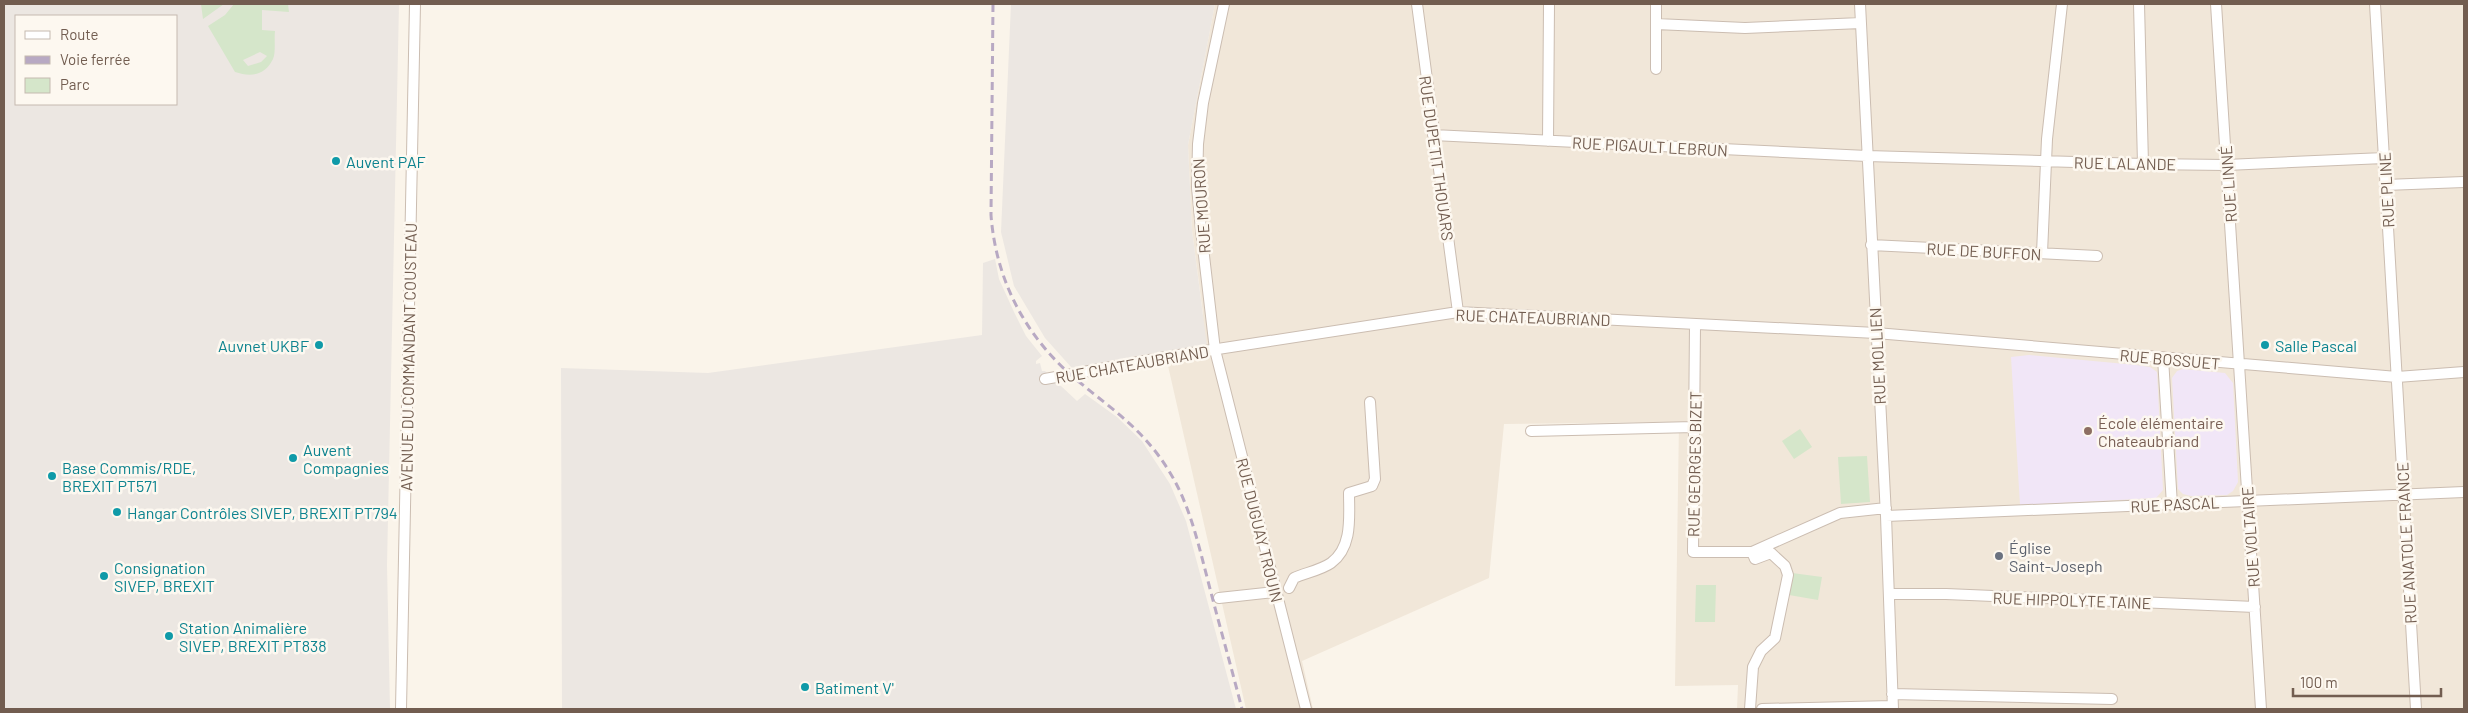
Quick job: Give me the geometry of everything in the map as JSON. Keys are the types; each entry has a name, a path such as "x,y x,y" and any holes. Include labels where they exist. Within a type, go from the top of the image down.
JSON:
{"street":[{"name":"AVENUE DU COMMANDANT COUSTEAU","path":"401,709 415,4"},
{"name":"RUE MOURON","path":"1215,350 1198,209 1197,160 1201,118 1224,4"},
{"name":"RUE DUPETIT THOUARS","path":"1417,4 1458,312"},
{"path":"1548,141 1549,4"},
{"path":"1656,4 1656,69"},
{"name":"RUE MOLLIEN","path":"1860,4 1886,512 1892,708"},
{"path":"2042,253 2045,162 2062,4"},
{"path":"2139,4 2143,164"},
{"name":"RUE LINNÉ","path":"2216,4 2239,365"},
{"name":"RUE PLINE","path":"2375,4 2397,377"},
{"path":"1656,24 1745,28 1861,23"},
{"name":"RUE PIGAULT LEBRUN","path":"1433,135 1867,156"},
{"name":"RUE LALANDE","path":"1867,156 2143,164 2226,164 2384,158"},
{"path":"2386,185 2464,182"},
{"name":"RUE DE BUFFON","path":"1871,245 2097,256"},
{"name":"RUE CHATEAUBRIAND","path":"1046,379 1068,373 1458,312 1876,333"},
{"name":"RUE GEORGES BIZET","path":"1695,325 1693,552 1752,552 1840,513 1886,512"},
{"name":"RUE BOSSUET","path":"1876,333 2397,377 2464,372"},
{"name":"RUE DUGUAY TROUIN","path":"1215,350 1306,709"},
{"path":"2163,358 2172,505"},
{"name":"RUE VOLTAIRE","path":"2239,365 2261,709"},
{"name":"RUE ANATOLE FRANCE","path":"2397,377 2416,709"},
{"path":"1289,588 1294,578 1331,563 1336,557 1349,533 1349,492 1372,486 1375,479 1370,402"},
{"path":"1531,431 1694,427"},
{"name":"RUE PASCAL","path":"1886,512 2172,505 2248,500 2464,492"},
{"path":"1750,709 1753,668 1761,651 1775,638 1788,575 1784,566 1771,553 1755,559 1752,552"},
{"path":"1219,598 1275,592"},
{"name":"RUE HIPPOLYTE TAINE","path":"1889,594 1946,594 2254,607"},
{"path":"1892,694 2112,699"},
{"path":"1762,709 1892,708"}],"shaded area":[{"path":"4,4 399,4 387,565 390,709 4,709"},
{"path":"1011,4 1215,4 1188,145 1192,230 1207,347 1080,377 1045,338 1014,286 1001,232"},
{"path":"1215,4 2464,4 2464,709 1737,709 1738,685 1675,686 1679,422 1504,424 1489,578 1302,661 1313,709 1246,709 1166,357 1203,314 1192,230 1188,145"},
{"path":"995,259 999,279 1014,312 1026,336 1042,356 1036,361 1036,364 1040,363 1042,371 1045,371 1077,401 1085,394 1117,417 1142,441 1170,484 1186,521 1236,709 562,709 561,368 708,373 982,335 983,263"},
{"name":"École élémentaire Chateaubriand","path":"2029,355 2136,365 2150,367 2157,372 2163,490 2156,498 2020,505 2011,357"},
{"path":"2183,369 2225,373 2233,383 2238,482 2233,491 2227,495 2191,496 2183,494 2178,489 2172,378 2177,371"}],"green space":[{"path":"201,4 224,4 203,19"},
{"path":"234,4 288,4 289,12 262,10 262,30 275,31 274,56 266,69 252,75 235,72 208,26 225,15","holes":["260,52 267,56 261,62 248,66 243,60"]},
{"path":"1800,429 1812,447 1794,459 1782,441"},
{"path":"1867,456 1870,502 1841,504 1838,457"},
{"path":"1792,573 1822,577 1818,600 1789,595"},
{"path":"1696,585 1716,585 1715,622 1695,622"}],"railway":[{"path":"993,4 991,215 994,240 1007,286 1029,328 1044,347 1060,365 1138,432 1149,443 1169,471 1183,497 1197,538 1242,709"}],"place":[{"name":"Auvent PAF","path":"336,161"},
{"name":"Auvnet UKBF","path":"319,345"},
{"name":"Salle Pascal","path":"2265,345"},
{"name":"École élémentaire Chateaubriand","path":"2088,431"},
{"name":"Auvent Compagnies","path":"293,458"},
{"name":"Base Commis/RDE, BREXIT PT571","path":"52,476"},
{"name":"Hangar Contrôles SIVEP, BREXIT PT794","path":"117,512"},
{"name":"Église Saint-Joseph","path":"1999,556"},
{"name":"Consignation SIVEP, BREXIT","path":"104,576"},
{"name":"Station Animalière SIVEP, BREXIT PT838","path":"169,636"},
{"name":"Batiment V'","path":"805,687"}]}
